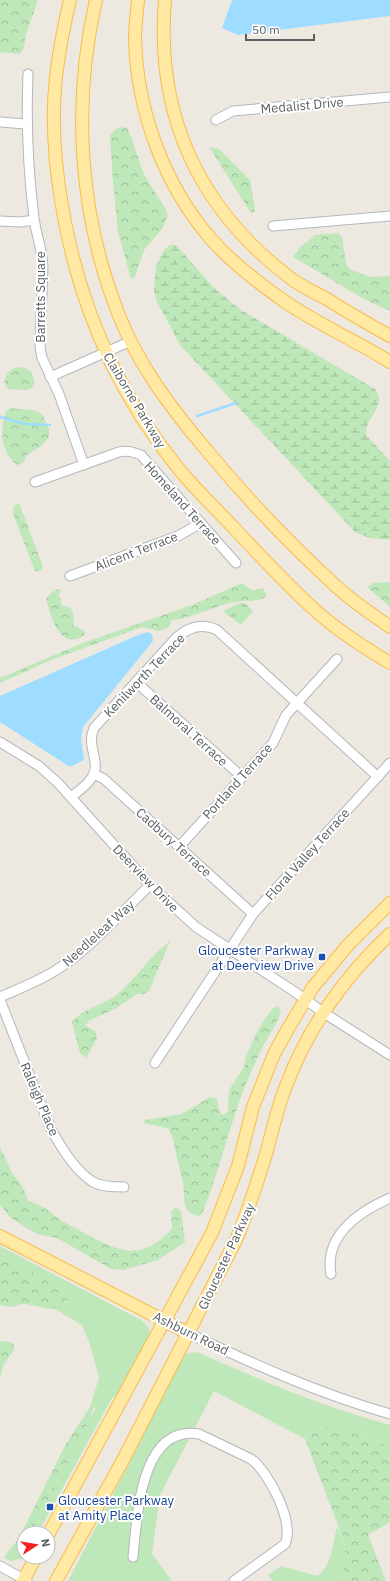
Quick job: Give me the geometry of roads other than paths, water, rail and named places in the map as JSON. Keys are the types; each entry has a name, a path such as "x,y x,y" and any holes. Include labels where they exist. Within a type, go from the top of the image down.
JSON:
{"main road":[{"name":"Claiborne Parkway","path":"70,0 62,35 54,105 56,164 66,234 81,291 105,352 132,400 179,469 268,565 317,612 367,649 390,663"},
{"name":"Claiborne Parkway","path":"96,0 84,66 81,113 83,164 90,212 103,264 118,314 131,341 156,384 181,420 236,486 338,588 390,627"},
{"path":"138,0 135,39 139,83 147,121 169,174 188,208 212,239 245,272 291,306 390,362"},
{"path":"165,0 163,28 164,56 174,112 196,172 220,209 255,249 294,281 390,336"},
{"name":"Gloucester Parkway","path":"54,1525 212,1233 238,1166 253,1107 262,1081 281,1041 313,987 348,945 390,903"},
{"name":"Gloucester Parkway","path":"56,1581 123,1460 236,1240 251,1203 288,1080 303,1048 324,1013 355,970 390,934"},
{"name":"Ashburn Road","path":"0,1236 188,1333"},
{"path":"25,1580 32,1565"}],"street":[{"name":"Barretts Square","path":"28,74 26,124 34,220 42,252 43,266 40,346 42,358 69,422 84,465"},
{"name":"Medalist Drive","path":"216,120 233,111 390,97"},
{"path":"0,122 26,124"},
{"path":"273,226 390,216"},
{"path":"0,221 20,222 34,220"},
{"path":"50,377 131,341"},
{"name":"Homeland Terrace","path":"35,482 128,450 141,455 236,563"},
{"name":"Alicent Terrace","path":"70,576 178,536 201,523"},
{"name":"Kenilworth Terrace","path":"94,774 95,759 90,742 94,728 177,637 183,632 204,626 217,630 378,777"},
{"name":"Portland Terrace","path":"179,846 273,743 286,715 337,659"},
{"name":"Balmoral Terrace","path":"136,682 242,778"},
{"name":"Deerview Drive","path":"0,742 39,766 71,798 150,885 196,926 229,950 390,1055"},
{"name":"Floral Valley Terrace","path":"155,1063 253,914 390,763"},
{"path":"71,798 90,780 94,774"},
{"name":"Cadbury Terrace","path":"94,774 104,779 253,914"},
{"name":"Needleleaf Way","path":"0,997 34,983 62,966 78,954 150,885"},
{"name":"Raleigh Place","path":"0,1000 50,1127 58,1143 73,1162 94,1182 103,1185 124,1187"},
{"path":"331,1274 329,1254 337,1238 363,1213 390,1198"},
{"name":"Ashburn Road","path":"188,1333 261,1367 354,1403 390,1414"},
{"path":"133,1557 141,1488 160,1449 168,1438 177,1434 190,1432 199,1434 251,1459 258,1464 274,1489 288,1529 285,1544 234,1581"},
{"path":"0,1566 25,1580"}],"water":[{"path":"232,0 390,0 390,16 238,35 222,28"},
{"path":"148,632 152,634 153,641 83,727 81,740 84,760 70,767 0,722 0,696 138,635"}],"waterway":[{"path":"197,416 236,403"},
{"path":"0,417 25,424 50,425"}],"place":[{"name":"Gloucester Parkway at Deerview Drive","path":"322,957"},
{"name":"Gloucester Parkway at Amity Place","path":"50,1507"}]}
